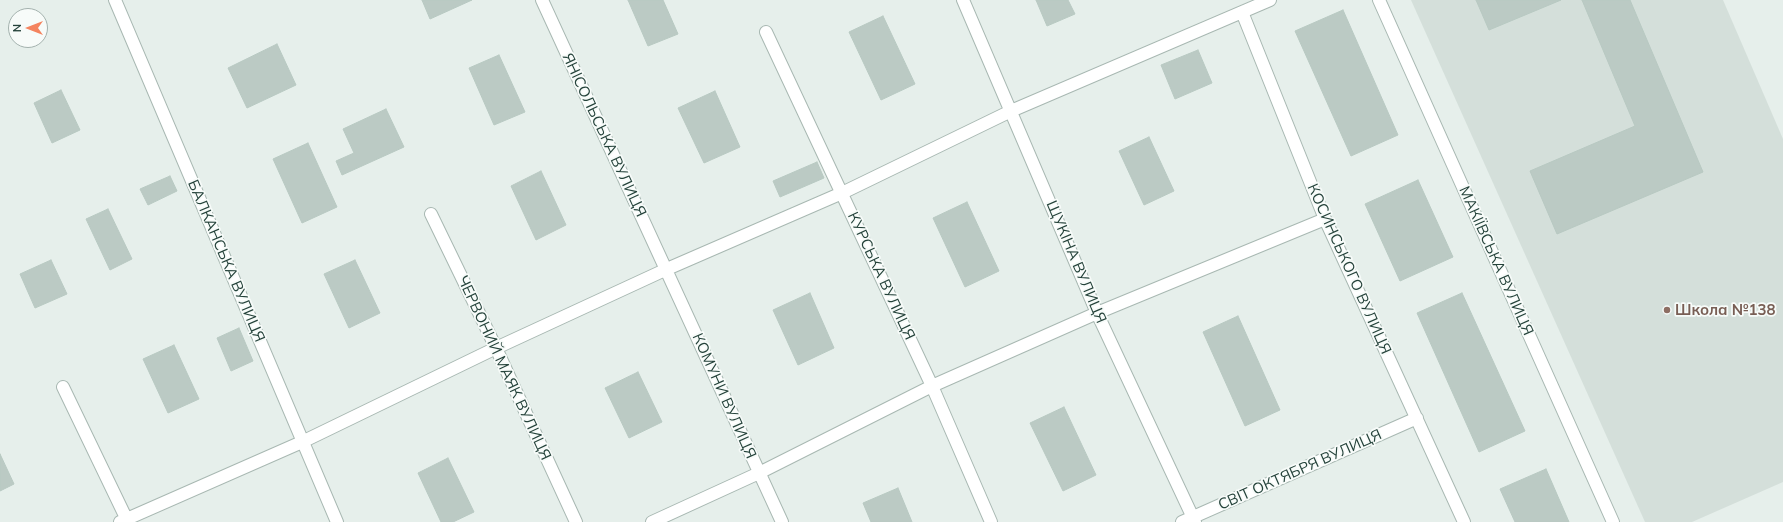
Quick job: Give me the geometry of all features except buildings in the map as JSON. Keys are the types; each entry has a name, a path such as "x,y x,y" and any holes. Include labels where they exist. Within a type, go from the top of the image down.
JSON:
{"street":[{"name":"БАЛКАНСЬКА ВУЛИЦЯ","path":"115,0 337,522"},
{"name":"ЯНІСОЛЬСЬКА ВУЛИЦЯ","path":"542,0 667,269"},
{"name":"ЩУКІНА ВУЛИЦЯ","path":"963,0 1098,313 1190,520"},
{"path":"63,387 125,521 302,442 496,348 667,269 842,193 1011,111 1270,0"},
{"name":"МАКІЇВСЬКА ВУЛИЦЯ","path":"1379,0 1613,522"},
{"name":"КОСИНСЬКОГО ВУЛИЦЯ","path":"1242,12 1325,219 1464,522"},
{"name":"КУРСЬКА ВУЛИЦЯ","path":"766,32 932,386 991,522"},
{"name":"ЧЕРВОНИЙ МАЯК ВУЛИЦЯ","path":"431,214 496,348 576,522"},
{"path":"652,522 759,473 932,386 1098,313 1325,219"},
{"name":"КОМУНИ ВУЛИЦЯ","path":"667,269 782,522"},
{"name":"СВІТ ОКТЯБРЯ ВУЛИЦЯ","path":"1190,520 1417,418"}],"shaded area":[{"name":"Школа №138","path":"1411,0 1723,0 1783,139 1783,482 1692,522 1645,522"}],"place":[{"name":"Школа №138","path":"1667,310"}]}
